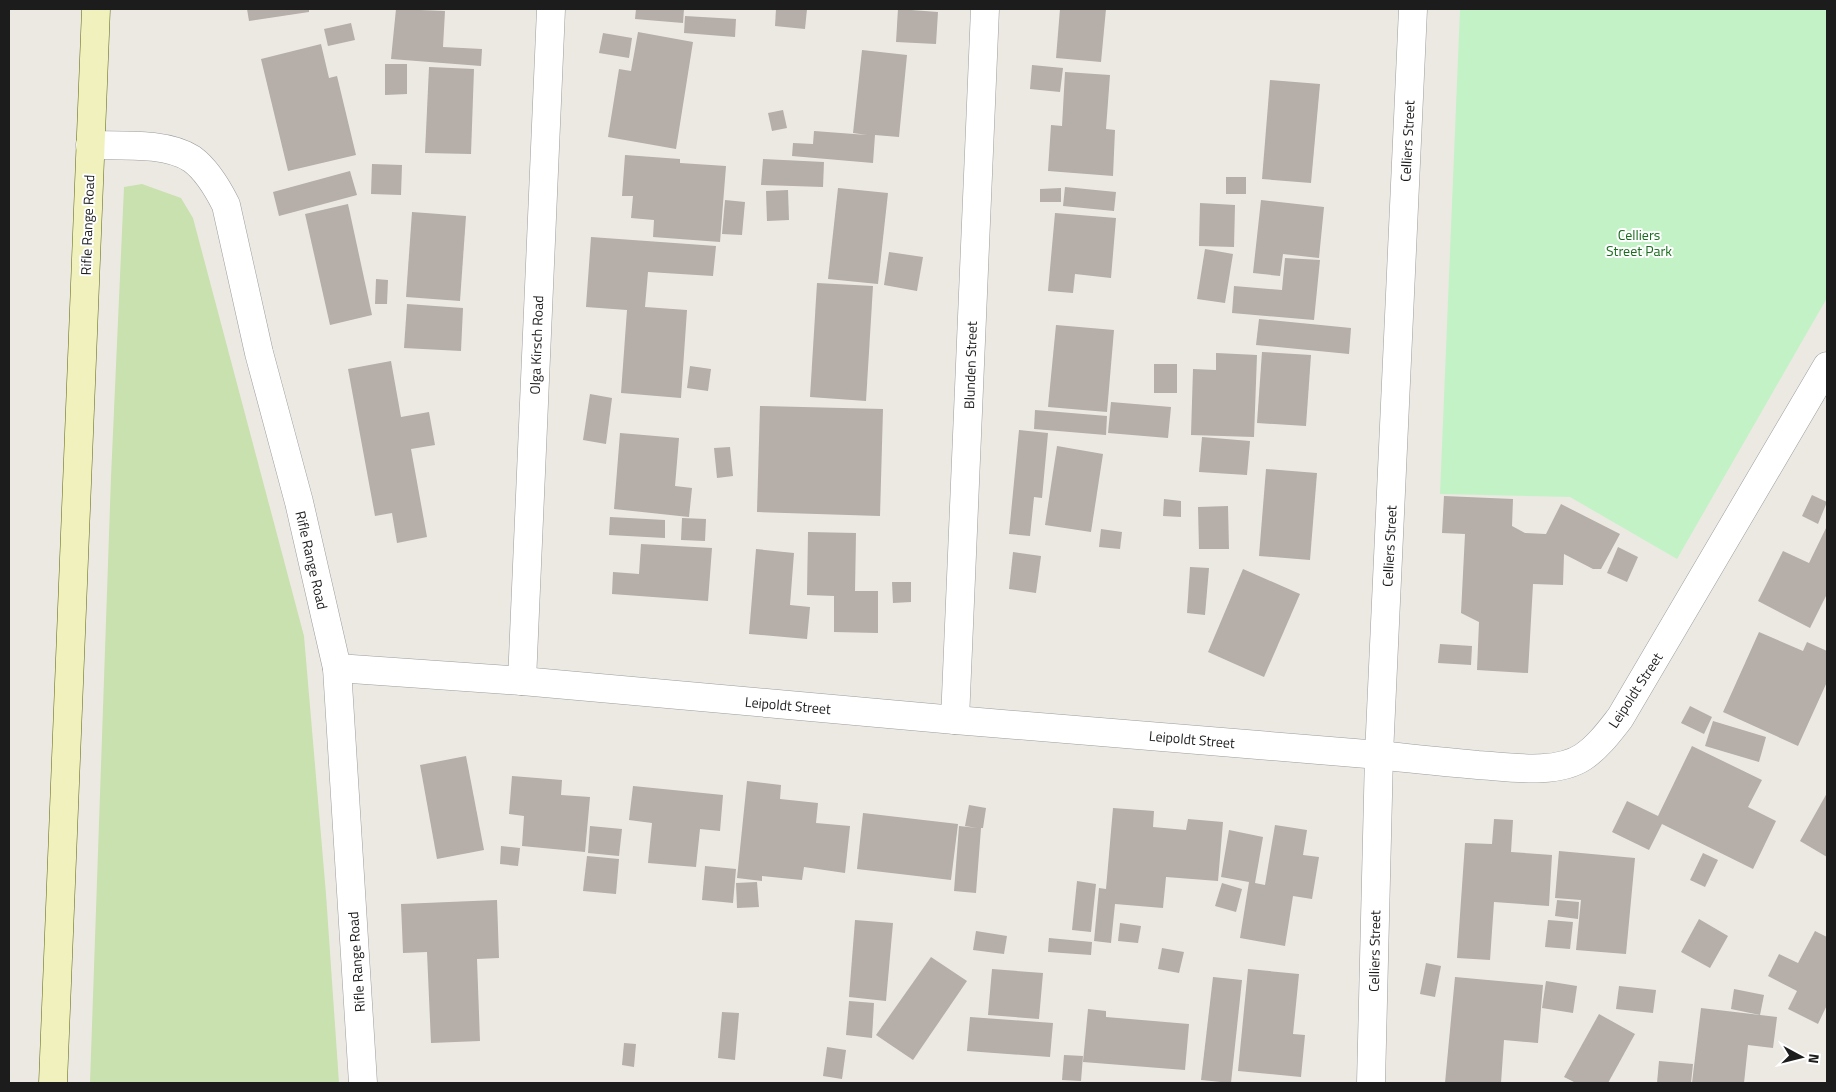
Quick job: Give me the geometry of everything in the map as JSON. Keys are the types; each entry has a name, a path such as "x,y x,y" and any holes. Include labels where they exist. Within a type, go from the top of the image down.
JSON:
{"main road":[{"name":"Rifle Range Road","path":"54,1083 96,9"}],"street":[{"name":"Olga Kirsch Road","path":"522,681 551,9"},
{"name":"Blunden Street","path":"955,720 984,9"},
{"name":"Celliers Street","path":"1371,1083 1379,755 1413,9"},
{"name":"Rifle Range Road","path":"90,145 146,147 177,152 193,160 206,174 218,188 226,205 259,353 298,502 337,668 363,1083"},
{"name":"Leipoldt Street","path":"337,668 522,681 955,720 1379,755 1430,761 1531,768 1560,766 1582,758 1599,743 1620,718 1827,366"}],"green space":[{"name":"Celliers Street Park","path":"1460,9 1827,9 1827,298 1677,559 1570,497 1440,494"},
{"path":"142,184 181,198 193,218 304,636 326,894 339,1083 90,1083 111,477 124,187"}],"building":[{"path":"247,9 309,9 309,12 249,21"},
{"path":"396,9 445,11 443,47 482,49 481,66 391,59"},
{"path":"636,9 684,9 683,23 635,19"},
{"path":"776,9 807,9 805,29 775,26"},
{"path":"898,9 938,12 936,44 896,42"},
{"path":"1060,9 1106,9 1101,62 1056,58"},
{"path":"685,16 736,19 735,37 684,33"},
{"path":"351,23 355,40 328,46 324,29"},
{"path":"638,32 693,42 676,149 608,137 619,69 631,71"},
{"path":"603,33 632,38 629,58 599,53"},
{"path":"321,44 329,78 337,76 356,155 288,171 261,59"},
{"path":"862,50 907,55 899,137 875,135 873,163 792,156 793,143 813,144 814,131 867,135 853,133"},
{"path":"385,64 407,64 407,94 385,95"},
{"path":"1032,65 1063,68 1060,92 1030,89"},
{"path":"429,67 474,69 471,154 425,153"},
{"path":"1065,72 1110,75 1106,129 1115,130 1113,176 1048,171 1051,125 1062,126"},
{"path":"1270,80 1320,84 1311,183 1262,179"},
{"path":"783,110 787,128 772,131 768,113"},
{"path":"625,155 680,159 680,163 726,166 720,242 653,237 654,220 631,218 633,196 622,196"},
{"path":"763,159 824,162 823,187 761,185"},
{"path":"372,164 402,165 401,195 371,194"},
{"path":"350,171 357,195 279,216 273,192"},
{"path":"1226,177 1246,177 1246,194 1226,194"},
{"path":"1065,187 1116,192 1114,211 1063,206"},
{"path":"838,188 888,193 878,284 828,279"},
{"path":"1061,188 1061,202 1040,202 1040,189"},
{"path":"788,190 789,220 767,221 766,191"},
{"path":"725,200 745,202 742,235 722,234"},
{"path":"1261,200 1324,207 1319,258 1283,254 1280,276 1253,273"},
{"path":"1200,203 1235,205 1234,247 1199,246"},
{"path":"348,204 372,315 330,325 305,214"},
{"path":"412,212 466,216 460,301 406,297"},
{"path":"1055,213 1116,218 1111,278 1075,274 1073,293 1048,291"},
{"path":"591,237 716,246 713,276 648,272 645,307 687,310 681,398 621,393 627,310 586,307"},
{"path":"1205,249 1233,254 1225,303 1197,299"},
{"path":"889,252 923,257 917,291 884,285"},
{"path":"1285,258 1320,260 1314,320 1232,313 1234,286 1282,290"},
{"path":"376,279 388,280 387,304 375,304"},
{"path":"817,283 873,286 866,401 810,397"},
{"path":"407,304 463,308 461,351 404,348"},
{"path":"1259,319 1351,328 1349,354 1256,345"},
{"path":"1056,325 1114,330 1107,412 1048,407"},
{"path":"1262,352 1311,355 1306,426 1257,423"},
{"path":"1216,353 1257,355 1254,437 1191,435 1193,369 1216,370"},
{"path":"391,361 401,417 429,412 435,445 411,449 427,537 397,543 392,513 375,516 348,369"},
{"path":"1154,364 1177,364 1177,393 1154,393"},
{"path":"690,366 711,369 708,391 687,388"},
{"path":"590,394 612,398 606,444 583,440"},
{"path":"1111,402 1171,407 1168,438 1108,433"},
{"path":"760,406 883,409 880,516 757,512"},
{"path":"1035,410 1107,416 1106,435 1034,429"},
{"path":"1019,430 1048,433 1042,498 1034,497 1030,536 1009,534"},
{"path":"620,433 679,438 675,486 692,488 689,517 614,509"},
{"path":"1202,437 1250,441 1247,475 1199,472"},
{"path":"1057,446 1103,454 1091,532 1045,525"},
{"path":"730,447 733,476 717,478 714,448"},
{"path":"1266,469 1317,473 1310,560 1259,556"},
{"path":"1812,495 1827,502 1818,524 1802,516"},
{"path":"1444,496 1513,499 1512,526 1525,533 1546,534 1561,504 1620,534 1601,569 1593,569 1564,554 1563,585 1533,584 1528,673 1477,670 1479,622 1461,613 1465,534 1442,533"},
{"path":"1164,499 1181,501 1181,517 1163,516"},
{"path":"1228,506 1229,549 1199,549 1198,507"},
{"path":"610,517 665,520 665,538 609,535"},
{"path":"682,518 706,519 705,541 681,540"},
{"path":"1827,526 1827,594 1810,628 1758,601 1783,551 1809,563"},
{"path":"1101,529 1122,532 1120,549 1099,547"},
{"path":"808,532 856,533 855,591 878,591 878,633 834,632 834,596 807,595"},
{"path":"641,544 712,548 708,601 612,594 613,572 639,574"},
{"path":"1618,547 1638,557 1627,582 1607,573"},
{"path":"756,549 794,553 790,605 810,607 807,639 749,634"},
{"path":"1013,552 1041,556 1036,593 1009,589"},
{"path":"1190,567 1209,568 1205,615 1187,613"},
{"path":"1243,569 1300,594 1264,677 1208,652"},
{"path":"892,582 911,582 911,602 893,603"},
{"path":"1759,632 1803,651 1807,642 1827,651 1827,682 1798,746 1723,712"},
{"path":"1440,644 1472,646 1471,665 1438,663"},
{"path":"1690,706 1712,717 1704,734 1681,723"},
{"path":"1713,721 1766,737 1759,762 1705,746"},
{"path":"1692,746 1762,780 1748,807 1776,821 1753,869 1662,824 1649,850 1612,832 1627,801 1658,816"},
{"path":"466,756 484,850 437,859 420,765"},
{"path":"512,776 562,780 561,795 590,797 585,852 522,846 524,816 509,814"},
{"path":"747,781 781,785 780,799 818,803 816,823 850,826 845,873 804,867 802,880 762,876 762,881 737,878"},
{"path":"633,786 723,795 720,831 700,829 696,867 648,863 652,823 629,820"},
{"path":"1827,793 1827,857 1800,841"},
{"path":"969,805 986,808 983,828 981,828 976,893 954,891 959,826 977,828 965,826"},
{"path":"1113,808 1154,811 1153,827 1186,830 1188,819 1223,822 1218,881 1166,877 1163,908 1115,904 1111,943 1094,941 1099,888 1106,889"},
{"path":"863,813 958,824 951,880 857,869"},
{"path":"1494,819 1513,820 1511,852 1552,855 1549,906 1494,902 1490,960 1457,958 1465,843 1492,844"},
{"path":"1275,825 1307,830 1303,855 1319,857 1312,899 1293,896 1285,946 1240,938 1249,882 1221,877 1229,830 1263,837 1255,883 1265,885"},
{"path":"590,826 622,829 619,856 588,853"},
{"path":"501,846 520,848 518,866 500,864"},
{"path":"1559,851 1635,858 1626,954 1576,950 1581,900 1555,898"},
{"path":"1703,853 1718,860 1705,887 1690,880"},
{"path":"587,856 619,859 616,894 583,891"},
{"path":"705,866 736,869 733,903 702,900"},
{"path":"1077,881 1096,884 1091,932 1072,930"},
{"path":"757,882 759,907 737,908 736,883"},
{"path":"1222,883 1242,889 1236,912 1215,906"},
{"path":"497,900 499,958 477,959 480,1041 431,1043 427,952 403,953 401,904"},
{"path":"1557,900 1579,902 1578,919 1555,916"},
{"path":"1699,919 1728,936 1710,968 1681,952"},
{"path":"855,920 893,923 886,1001 849,997"},
{"path":"1548,920 1573,922 1570,949 1545,947"},
{"path":"1120,923 1141,926 1138,943 1118,941"},
{"path":"976,931 1007,936 1004,954 973,950"},
{"path":"1815,931 1827,937 1827,1005 1818,1024 1788,1009 1797,991 1768,976 1779,954 1798,963"},
{"path":"1049,938 1092,942 1091,955 1048,952"},
{"path":"1162,948 1184,952 1179,973 1158,969"},
{"path":"931,957 967,981 913,1060 876,1035"},
{"path":"1426,963 1441,966 1435,997 1420,994"},
{"path":"992,969 1043,973 1039,1019 988,1015"},
{"path":"1248,969 1299,974 1293,1034 1305,1035 1301,1077 1238,1071"},
{"path":"1213,977 1242,980 1231,1083 1201,1080"},
{"path":"1455,977 1543,985 1538,1043 1504,1040 1501,1083 1445,1083"},
{"path":"1546,981 1577,986 1573,1013 1542,1008"},
{"path":"1619,986 1656,990 1653,1013 1616,1009"},
{"path":"1734,989 1764,995 1760,1015 1731,1009"},
{"path":"849,1001 874,1003 872,1038 846,1035"},
{"path":"1701,1008 1777,1017 1773,1048 1748,1045 1744,1083 1692,1083"},
{"path":"1088,1009 1106,1011 1106,1017 1189,1024 1185,1070 1083,1062"},
{"path":"722,1012 739,1013 735,1060 718,1058"},
{"path":"1599,1014 1635,1034 1608,1083 1576,1083 1564,1077"},
{"path":"970,1017 1053,1023 1050,1057 967,1051"},
{"path":"624,1043 636,1044 634,1067 622,1065"},
{"path":"827,1047 846,1050 842,1079 823,1076"},
{"path":"1064,1055 1083,1056 1081,1081 1062,1080"},
{"path":"1659,1061 1693,1064 1691,1083 1657,1083"}]}
